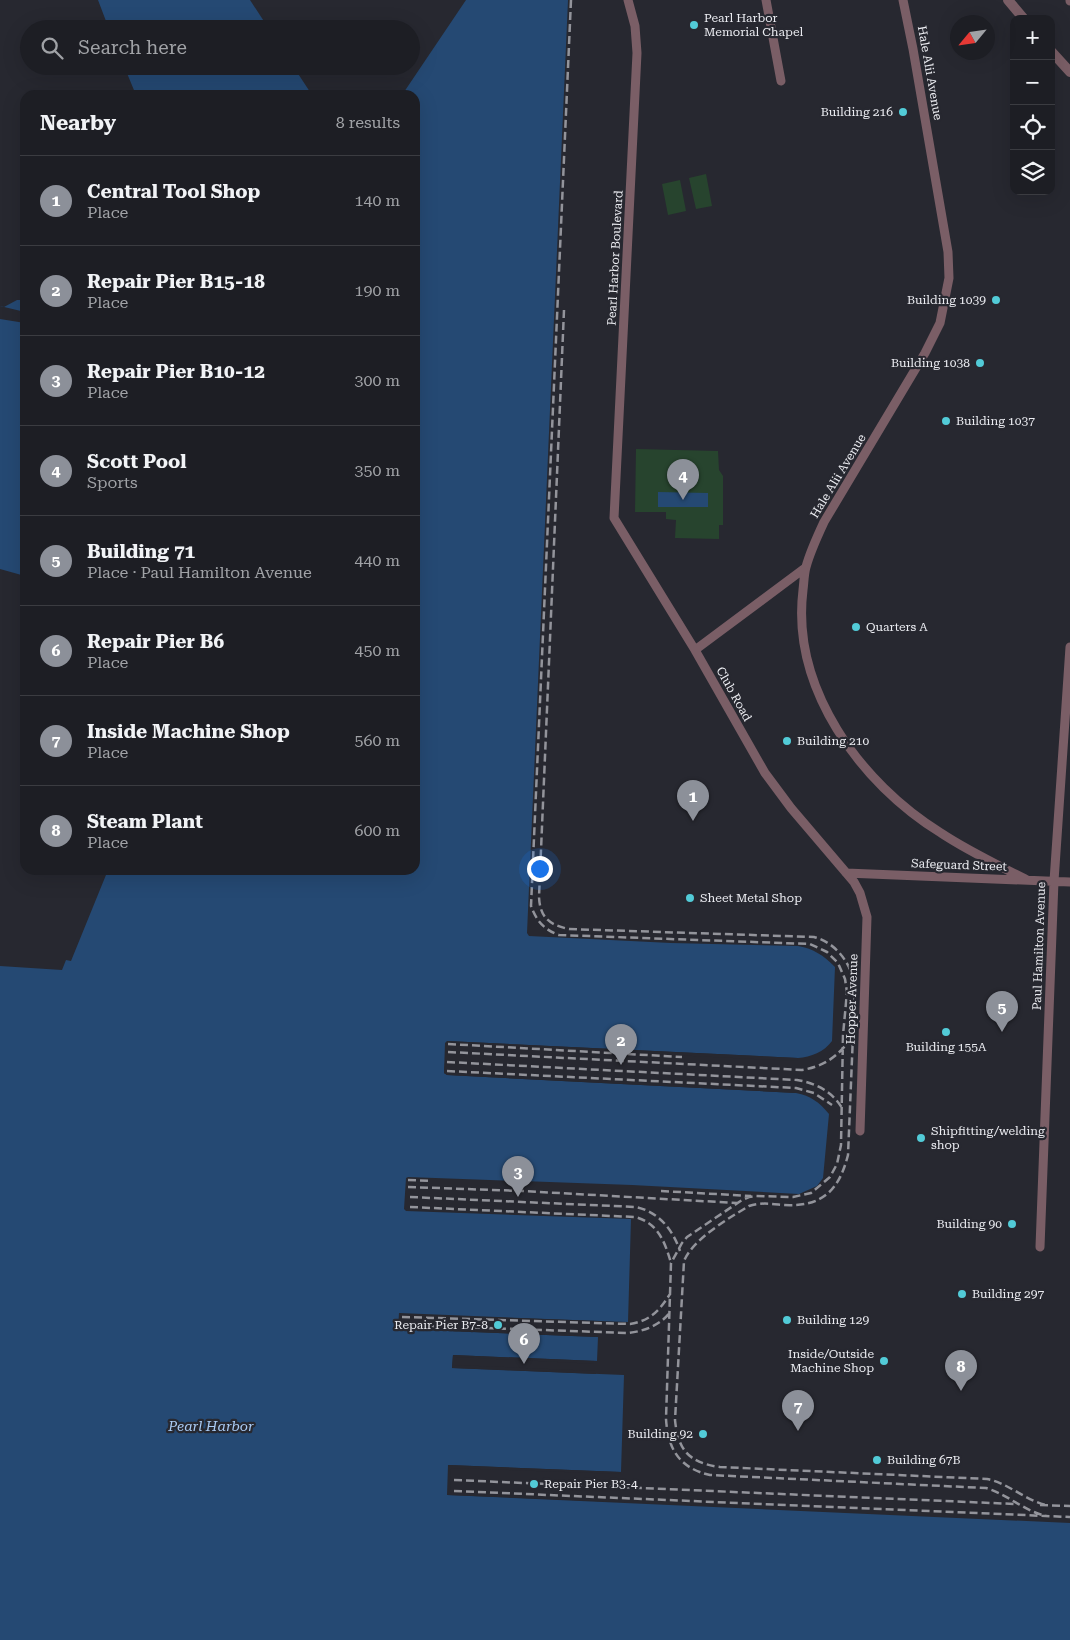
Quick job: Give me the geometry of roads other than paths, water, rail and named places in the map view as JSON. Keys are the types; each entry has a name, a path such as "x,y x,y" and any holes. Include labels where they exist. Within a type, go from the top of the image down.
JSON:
{"street":[{"name":"Pearl Harbor Boulevard","path":"614,518 638,53 635,26 628,0"},
{"path":"766,0 781,81"},
{"name":"Hale Alii Avenue","path":"903,0 948,252 949,278 940,323 926,353 824,522 805,568 800,608 802,636 808,665 817,691 830,719 861,764 898,801 940,833 1027,880"},
{"path":"1008,0 1021,15"},
{"path":"1055,55 1070,72"},
{"name":"Club Road","path":"614,518 696,650 765,773 790,808 846,873"},
{"path":"696,650 805,568"},
{"name":"Paul Hamilton Avenue","path":"1040,1248 1054,881 1070,647"},
{"name":"Safeguard Street","path":"846,873 1070,882"},
{"name":"Hopper Avenue","path":"846,873 860,893 867,917 860,1131"}],"water":[{"path":"98,0 250,0 263,20 106,20"},
{"name":"Pearl Harbor","path":"466,0 568,0 527,933 529,936 671,943 798,946 818,953 835,967 832,1041 821,1051 798,1058 447,1041 444,1073 447,1075 796,1093 814,1100 829,1114 823,1178 817,1186 799,1194 632,1185 406,1178 404,1209 406,1211 631,1219 628,1322 399,1314 399,1329 598,1337 597,1361 453,1355 452,1368 624,1375 621,1472 449,1465 448,1495 1070,1523 1070,1640 0,1640 0,966 62,970 66,960 71,961 106,875 420,875 420,90 405,90 415,75 420,75 420,68"},
{"path":"128,75 299,75 309,90 134,90"},
{"path":"20,300 20,575 0,569 0,306 4,307"},
{"path":"658,492 708,493 708,507 658,507"}],"railway":[{"path":"571,0 531,906 541,924 559,935 810,944 827,952 838,963 845,979 847,992 843,1035 841,1145 837,1164 830,1177 811,1193 793,1197 756,1196 742,1200 687,1237 671,1263 666,1419 669,1439 677,1456 683,1462 690,1468 710,1475 986,1488 1038,1514 1046,1516"},
{"path":"564,310 539,897 541,910 551,922 569,929 814,937 830,944 842,956 851,971 855,987 848,1155 840,1178 827,1194 809,1203 749,1206 703,1237 684,1261 675,1420 682,1447 700,1462 720,1467 987,1479 1046,1505"},
{"path":"448,1044 682,1057"},
{"path":"448,1052 802,1070 826,1062 845,1046"},
{"path":"447,1062 797,1080 810,1083 828,1092 842,1108"},
{"path":"447,1071 796,1088 814,1093 832,1105"},
{"path":"408,1180 431,1181"},
{"path":"408,1187 522,1191 737,1203"},
{"path":"661,1191 751,1196"},
{"path":"410,1197 636,1207 652,1213 664,1223 680,1251"},
{"path":"410,1207 635,1217 649,1224 659,1234 671,1263"},
{"path":"402,1317 630,1324 637,1323 654,1314 670,1294"},
{"path":"402,1325 628,1333 652,1326 671,1311"},
{"path":"454,1480 1015,1504"},
{"path":"454,1491 1070,1517"},
{"path":"1040,1505 1070,1506"}],"place":[{"name":"Pearl Harbor Memorial Chapel","path":"694,25"},
{"name":"Building 216","path":"903,112"},
{"name":"Building 1039","path":"996,300"},
{"name":"Building 1038","path":"980,363"},
{"name":"Building 1037","path":"946,421"},
{"name":"Scott Pool","path":"683,500"},
{"name":"Quarters A","path":"856,627"},
{"name":"Building 210","path":"787,741"},
{"name":"Central Tool Shop","path":"693,821"},
{"name":"Sheet Metal Shop","path":"690,898"},
{"name":"Building 155A","path":"946,1032"},
{"name":"Building 71","path":"1002,1032"},
{"name":"Repair Pier B15-18","path":"621,1065"},
{"name":"Shipfitting/welding shop","path":"921,1138"},
{"name":"Repair Pier B10-12","path":"518,1197"},
{"name":"Building 90","path":"1012,1224"},
{"name":"Building 297","path":"962,1294"},
{"name":"Building 129","path":"787,1320"},
{"name":"Repair Pier B7-8","path":"498,1325"},
{"name":"Inside/Outside Machine Shop","path":"884,1361"},
{"name":"Repair Pier B6","path":"524,1364"},
{"name":"Steam Plant","path":"961,1391"},
{"name":"Inside Machine Shop","path":"798,1431"},
{"name":"Building 92","path":"703,1434"},
{"name":"Building 67B","path":"877,1460"},
{"name":"Repair Pier B3-4","path":"534,1484"}]}
